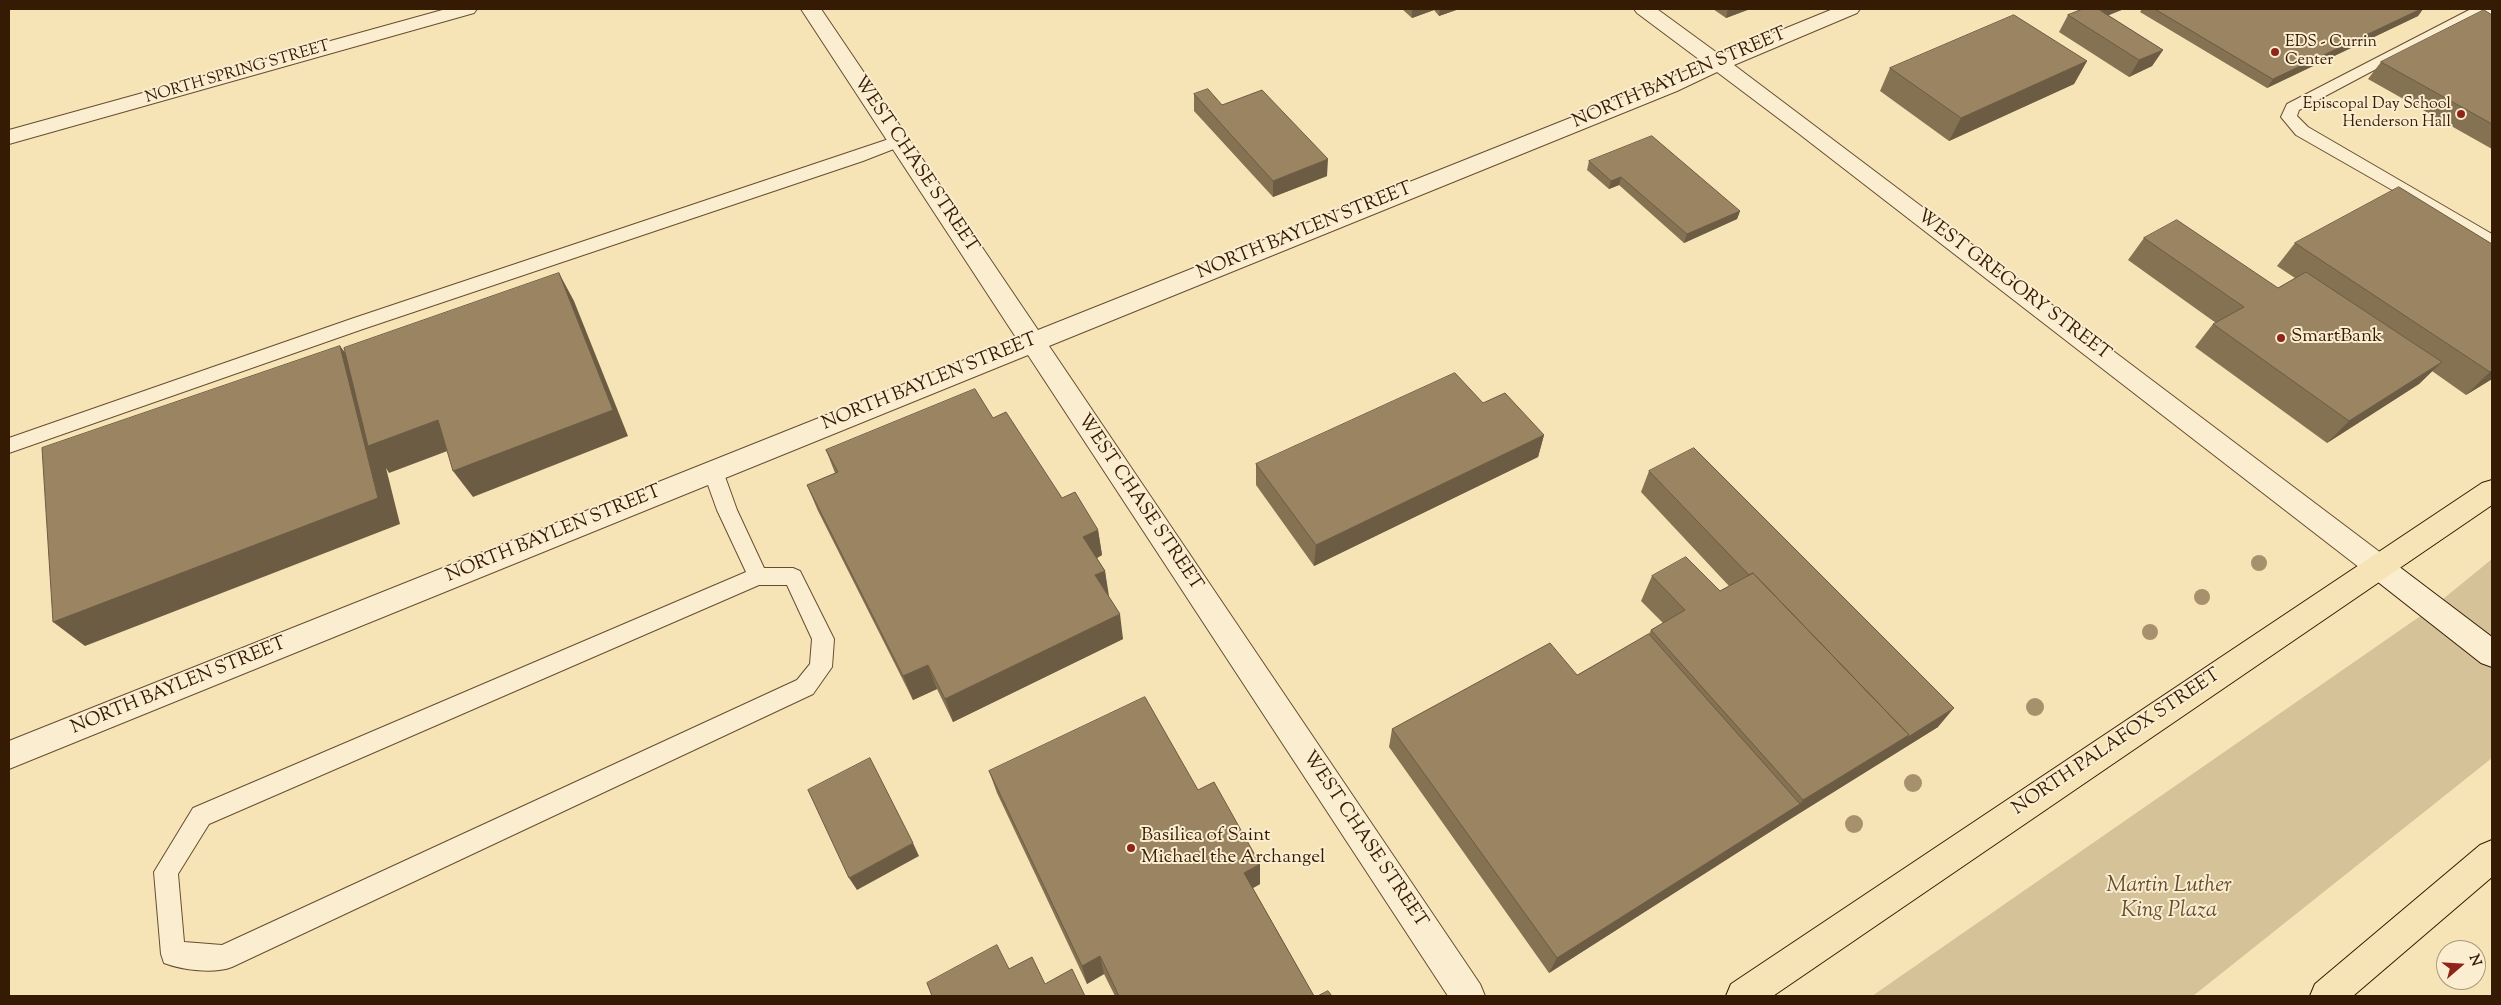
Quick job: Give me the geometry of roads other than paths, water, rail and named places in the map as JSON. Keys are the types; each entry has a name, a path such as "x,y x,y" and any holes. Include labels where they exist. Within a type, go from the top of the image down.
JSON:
{"main road":[{"name":"NORTH PALAFOX STREET","path":"1743,996 2492,492"},
{"path":"2327,996 2492,856"}],"street":[{"name":"NORTH SPRING STREET","path":"9,137 467,9"},
{"name":"WEST CHASE STREET","path":"811,9 1468,996"},
{"name":"WEST GREGORY STREET","path":"1644,9 1806,128 2492,654"},
{"name":"NORTH BAYLEN STREET","path":"9,755 1670,86 1718,63 1850,9"},
{"path":"2482,9 2492,14"}],"lane":[{"path":"2482,9 2293,108 2290,111 2289,117 2302,131 2492,240"},
{"path":"9,446 357,324 857,157 898,141"},
{"path":"713,471 727,510 758,576"},
{"path":"758,576 793,577 824,639 821,667 805,687 223,958 173,954 166,872 201,816 758,576"}],"place":[{"name":"EDS - Currin Center","path":"2275,52"},
{"name":"Episcopal Day School Henderson Hall","path":"2461,114"},
{"name":"SmartBank","path":"2281,338"},
{"name":"Basilica of Saint Michael the Archangel","path":"1131,848"}],"park label":[{"name":"Martin Luther King Plaza","path":"2169,900"}]}
